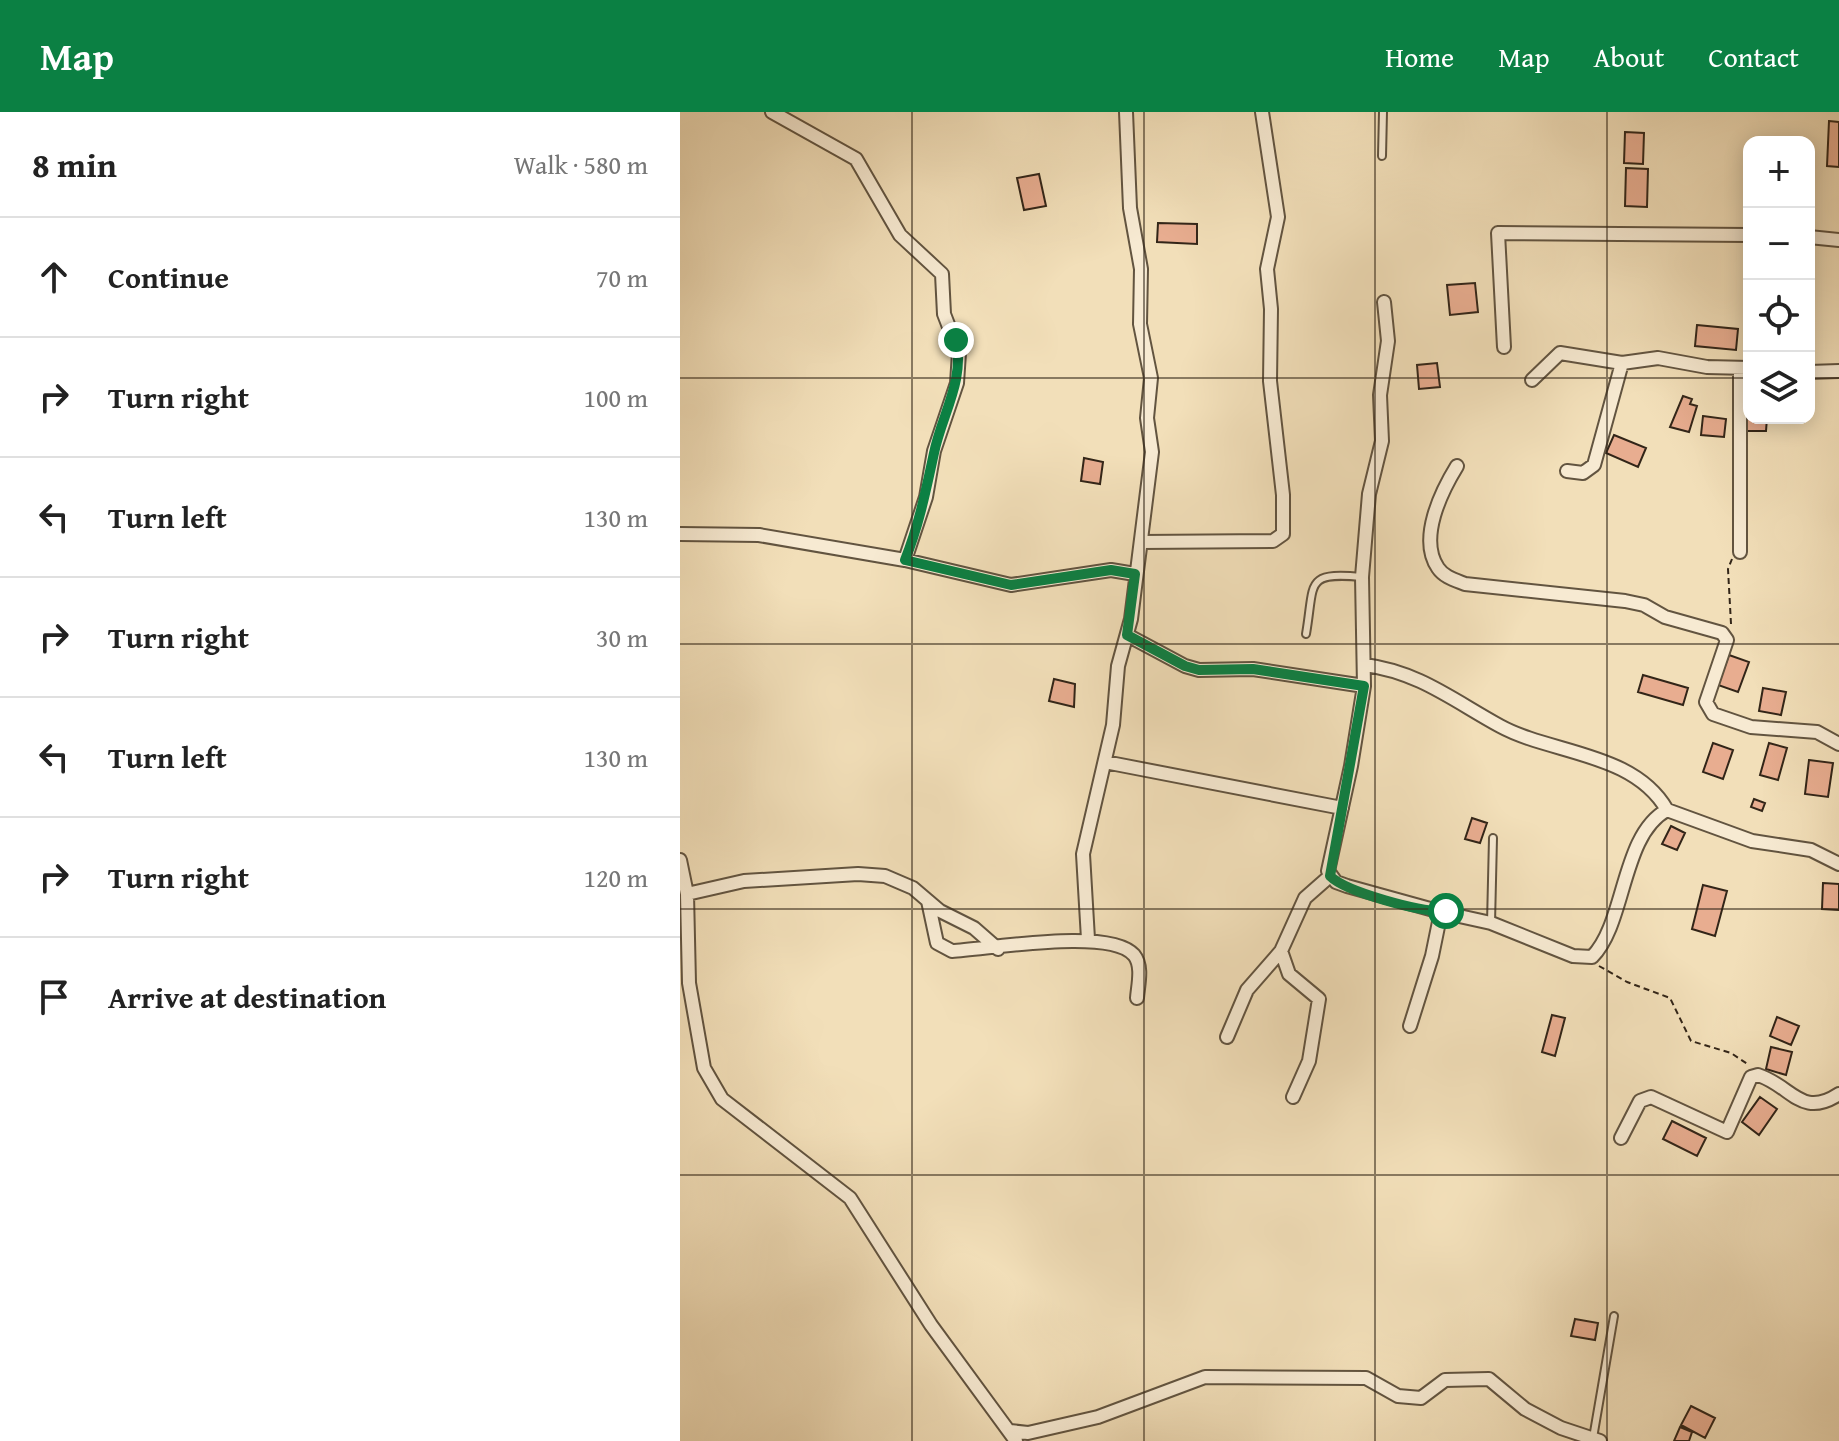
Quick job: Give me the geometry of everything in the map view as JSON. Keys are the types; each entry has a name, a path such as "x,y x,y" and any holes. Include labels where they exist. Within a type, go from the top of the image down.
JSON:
{"street":[{"path":"772,112 856,159 900,235 942,274 944,314 959,353 957,383 934,451 926,497 905,560"},
{"path":"1088,939 1083,854 1113,725 1118,666 1127,635 1152,452 1147,418 1151,378 1140,324 1141,269 1130,208 1126,112"},
{"path":"1141,542 1273,541 1283,534 1283,495 1270,381 1271,309 1267,269 1278,217 1262,112"},
{"path":"1504,347 1498,233 1743,235"},
{"path":"1815,238 1839,240"},
{"path":"1227,1037 1247,990 1281,951 1305,898 1330,876 1364,686 1362,577 1369,494 1382,441 1380,395 1388,341 1384,302"},
{"path":"1532,380 1560,353 1622,363 1658,358 1743,369"},
{"path":"1567,471 1583,473 1594,465 1622,363"},
{"path":"1815,372 1839,371"},
{"path":"1740,552 1743,415"},
{"path":"1457,466 1440,494 1433,519 1432,549 1436,566 1444,575 1465,584 1644,605 1665,617 1725,635 1726,651 1706,702 1713,714 1751,727 1817,732 1839,744"},
{"path":"680,534 759,535 905,560 1011,585 1111,570 1135,574"},
{"path":"1127,635 1185,666 1199,670 1253,669 1364,686"},
{"path":"1365,665 1416,677 1501,727 1569,747 1649,784 1667,810 1752,841 1811,850 1839,864"},
{"path":"1105,762 1342,808"},
{"path":"1330,876 1347,886 1491,923 1573,956 1592,957 1606,934 1640,845 1653,824 1667,810"},
{"path":"680,860 687,894 689,983 704,1068 722,1099 850,1198 931,1325 1013,1436 1098,1417 1205,1377 1311,1375 1366,1378 1398,1396 1421,1398 1445,1380 1489,1379 1525,1409 1561,1428 1597,1440"},
{"path":"687,894 744,881 858,874 885,876 913,888 928,901 974,928 998,949"},
{"path":"928,901 937,943 952,951 1088,939 1130,951 1137,958 1137,998"},
{"path":"1410,1026 1441,912"},
{"path":"1281,951 1289,974 1319,999 1309,1061 1293,1097"},
{"path":"1621,1138 1640,1101 1651,1097 1727,1132 1751,1077 1758,1075 1804,1103 1818,1105 1839,1094"}],"lane":[{"path":"1382,156 1383,112"},
{"path":"1306,634 1315,584 1320,577 1327,574 1362,577"},
{"path":"1491,923 1493,838"},
{"path":"1597,1440 1614,1316"}],"path":[{"path":"1725,635 1731,622 1728,569 1740,552"},
{"path":"1592,957 1609,974 1670,998 1691,1041 1731,1053 1758,1075"}],"building":[{"path":"1829,121 1839,122 1839,167 1827,166"},
{"path":"1625,132 1644,133 1643,164 1624,163"},
{"path":"1626,168 1648,169 1647,207 1625,206"},
{"path":"1039,174 1046,206 1024,210 1017,178"},
{"path":"1158,223 1197,224 1197,244 1157,242"},
{"path":"1475,283 1478,312 1450,315 1447,285"},
{"path":"1697,325 1738,329 1736,350 1695,346"},
{"path":"1437,363 1440,387 1419,389 1417,365"},
{"path":"1743,389 1743,424 1767,424 1766,431 1742,431"},
{"path":"1683,396 1692,399 1690,404 1697,406 1689,432 1670,427"},
{"path":"1703,416 1726,419 1724,437 1701,435"},
{"path":"1614,435 1646,448 1638,467 1606,453"},
{"path":"1084,458 1103,462 1100,484 1081,481"},
{"path":"1729,655 1749,662 1738,692 1718,685"},
{"path":"1643,675 1688,688 1683,705 1638,692"},
{"path":"1054,679 1075,684 1074,707 1049,701"},
{"path":"1763,688 1786,692 1781,715 1759,711"},
{"path":"1713,743 1733,750 1723,779 1703,772"},
{"path":"1769,743 1787,748 1778,780 1760,775"},
{"path":"1809,760 1833,763 1828,797 1805,794"},
{"path":"1754,799 1765,803 1762,811 1751,807"},
{"path":"1472,818 1487,823 1480,843 1465,839"},
{"path":"1671,826 1685,833 1677,850 1662,844"},
{"path":"1823,883 1839,884 1839,910 1822,909"},
{"path":"1703,885 1727,891 1715,936 1692,929"},
{"path":"1552,1015 1565,1018 1555,1056 1542,1052"},
{"path":"1777,1017 1799,1026 1791,1045 1770,1036"},
{"path":"1771,1047 1792,1052 1786,1075 1766,1069"},
{"path":"1760,1097 1777,1109 1759,1135 1742,1122"},
{"path":"1672,1121 1706,1138 1697,1156 1663,1139"},
{"path":"1575,1319 1598,1323 1595,1340 1571,1336"},
{"path":"1691,1406 1715,1418 1705,1438 1681,1425"},
{"path":"1680,1427 1692,1432 1689,1441 1674,1441"}],"route":[{"path":"956,340 959,353 957,383 934,451 926,497 905,560 1011,585 1111,570 1135,574 1127,635 1185,666 1221,671 1253,669 1340,685 1364,686 1351,766 1328,871 1336,882 1347,886 1408,905 1446,911"}]}
